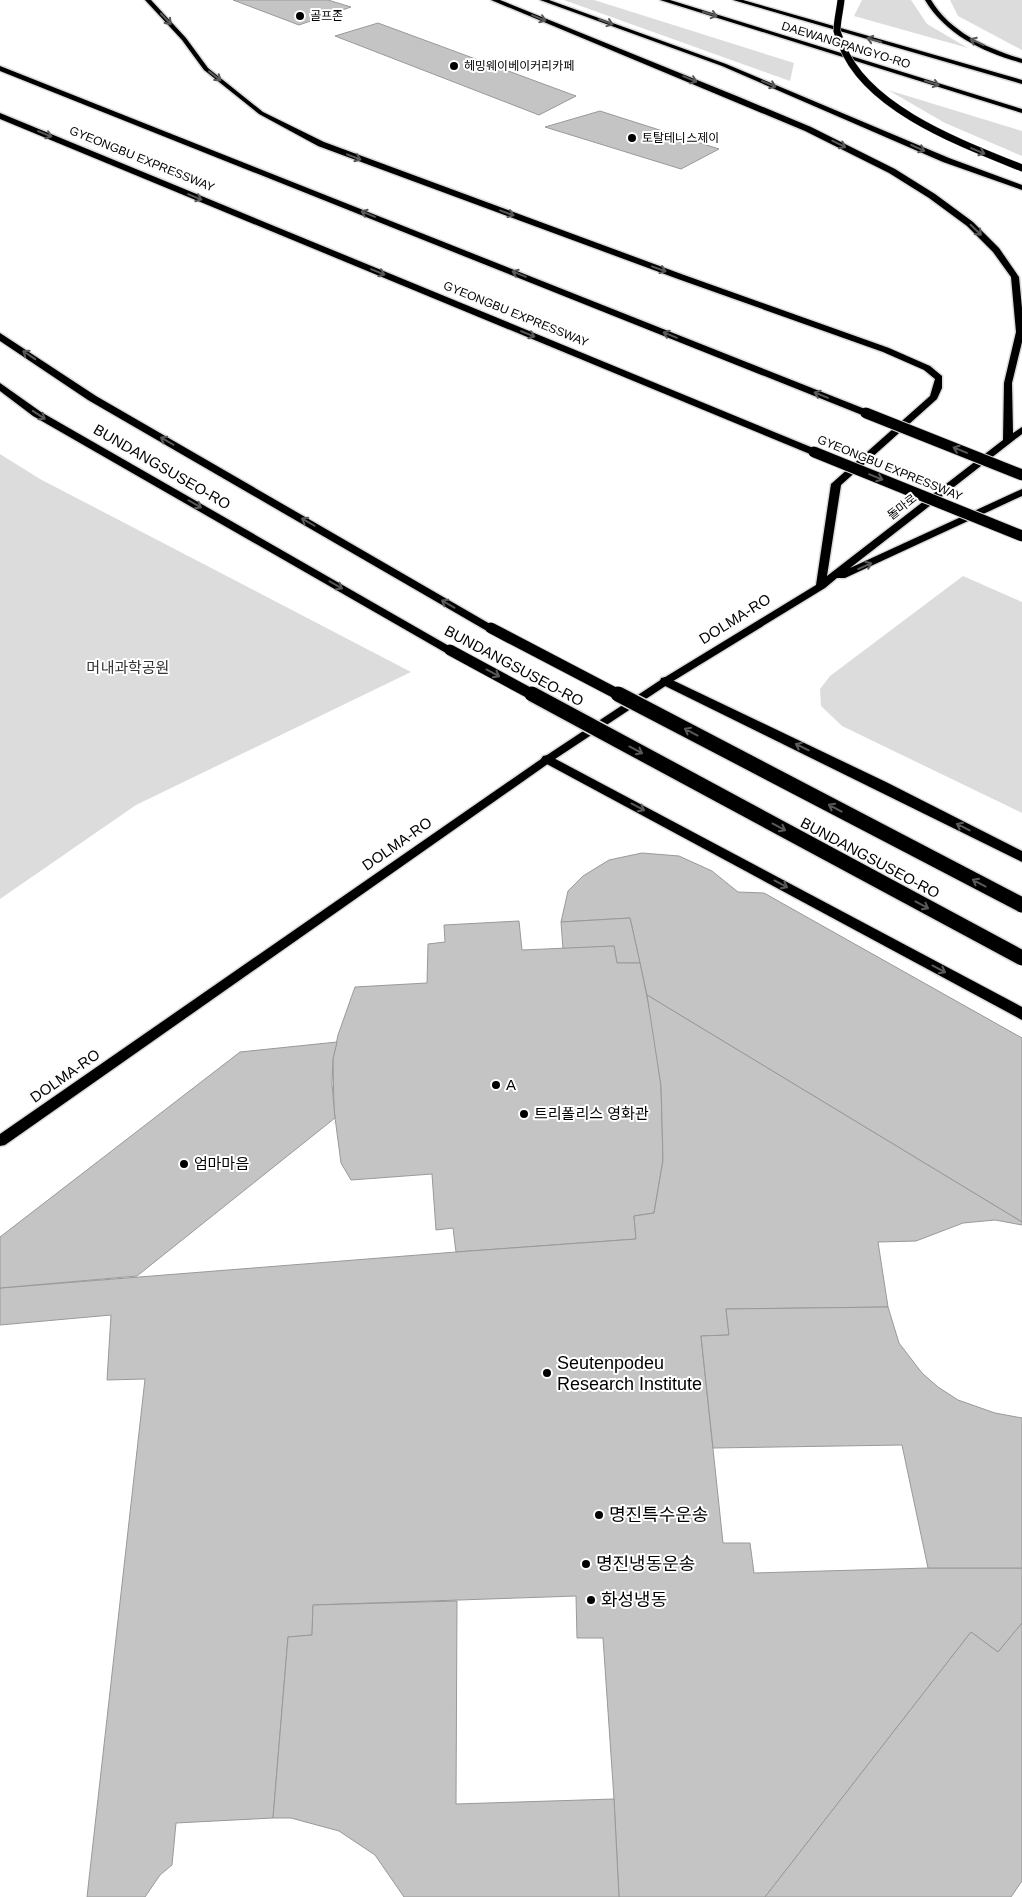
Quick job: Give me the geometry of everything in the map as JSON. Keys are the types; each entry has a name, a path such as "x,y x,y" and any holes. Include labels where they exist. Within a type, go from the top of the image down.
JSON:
{"highway":[{"path":"0,68 1022,474"},
{"name":"GYEONGBU EXPRESSWAY","path":"0,116 1022,536"},
{"name":"BUNDANGSUSEO-RO","path":"0,336 92,398 490,628 1022,905"},
{"name":"BUNDANGSUSEO-RO","path":"0,386 37,414 450,650 1022,958"},
{"path":"666,681 881,785 1022,857"},
{"path":"548,759 1022,1014"}],"main road":[{"path":"148,0 184,39 206,69 261,113 321,144 681,278 886,350 927,368 939,378 938,388 934,397 836,484 821,586"},
{"path":"494,0 737,98 808,129 892,171 932,196 970,224 996,250 1015,277 1020,332 1008,383 1008,440"},
{"path":"543,0 724,65 946,160 1022,188"},
{"name":"DAEWANGPANGYO-RO","path":"663,0 1022,111"},
{"name":"DAEWANGPANGYO-RO","path":"736,0 1022,82"},
{"path":"841,0 837,28 839,40 848,62 865,81 886,99 920,123 971,148 1022,168"},
{"path":"928,0 944,22 963,35 1022,61"},
{"name":"돌마로","path":"821,586 1022,430"},
{"path":"821,586 1010,500 1022,492"},
{"name":"DOLMA-RO","path":"0,1141 548,759 666,681 821,586"}],"green space":[{"path":"564,0 594,0 794,63 790,81"},
{"path":"862,0 911,0 927,24 968,48 854,16"},
{"path":"950,0 1022,0 1022,50 958,16"},
{"path":"888,90 1022,131 1022,156 945,123"},
{"name":"머내과학공원","path":"0,454 40,479 411,672 136,805 0,899"},
{"path":"963,576 1022,602 1022,813 842,726 821,706 820,689 830,676"}],"building":[{"name":"골프존","path":"233,0 328,0 351,7 299,25"},
{"name":"헤밍웨이베이커리카페","path":"378,23 576,96 539,115 335,36"},
{"name":"토탈테니스제이","path":"600,111 719,149 681,169 545,127"},
{"path":"642,853 679,856 712,871 738,892 764,893 1022,1038 1022,1222 647,995 630,918 561,922 568,891 583,876 609,860"},
{"path":"630,918 640,963 617,963 614,946 563,949 561,922"},
{"name":"A","path":"519,921 522,950 614,946 617,963 640,963 653,1026 661,1086 663,1160 654,1213 634,1216 636,1239 456,1252 453,1228 436,1230 432,1174 351,1180 341,1163 334,1110 333,1059 338,1035 355,987 427,983 428,944 445,942 444,925"},
{"path":"647,995 1022,1222 1022,1225 995,1220 963,1223 916,1241 878,1242 888,1307 726,1309 729,1335 701,1336 723,1543 750,1543 754,1573 928,1568 1022,1568 1022,1623 998,1652 971,1632 765,1897 619,1897 603,1638 577,1638 576,1596 313,1605 312,1635 288,1637 273,1818 176,1823 172,1865 160,1875 145,1897 87,1897 145,1379 107,1380 111,1315 0,1325 0,1288 636,1239 634,1216 654,1213 663,1160 661,1086"},
{"path":"337,1042 333,1059 332,1084 335,1118 137,1276 0,1288 0,1237 240,1052"},
{"path":"888,1307 899,1343 922,1373 938,1387 958,1400 995,1413 1022,1418 1022,1568 928,1568 902,1445 713,1448 701,1336 729,1335 726,1309"},
{"path":"457,1601 456,1804 614,1799 619,1897 404,1897 375,1855 339,1831 291,1818 273,1818 288,1637 312,1635 313,1605"},
{"path":"1022,1623 1022,1881 1011,1897 765,1897 971,1632 998,1652"}],"place":[{"name":"골프존","path":"300,16"},
{"name":"헤밍웨이베이커리카페","path":"454,66"},
{"name":"토탈테니스제이","path":"632,138"},
{"name":"A","path":"496,1085"},
{"name":"트리폴리스 영화관","path":"524,1114"},
{"name":"엄마마음","path":"184,1164"},
{"name":"Seutenpodeu Research Institute","path":"547,1373"},
{"name":"명진특수운송","path":"599,1515"},
{"name":"명진냉동운송","path":"586,1564"},
{"name":"화성냉동","path":"591,1600"}]}
